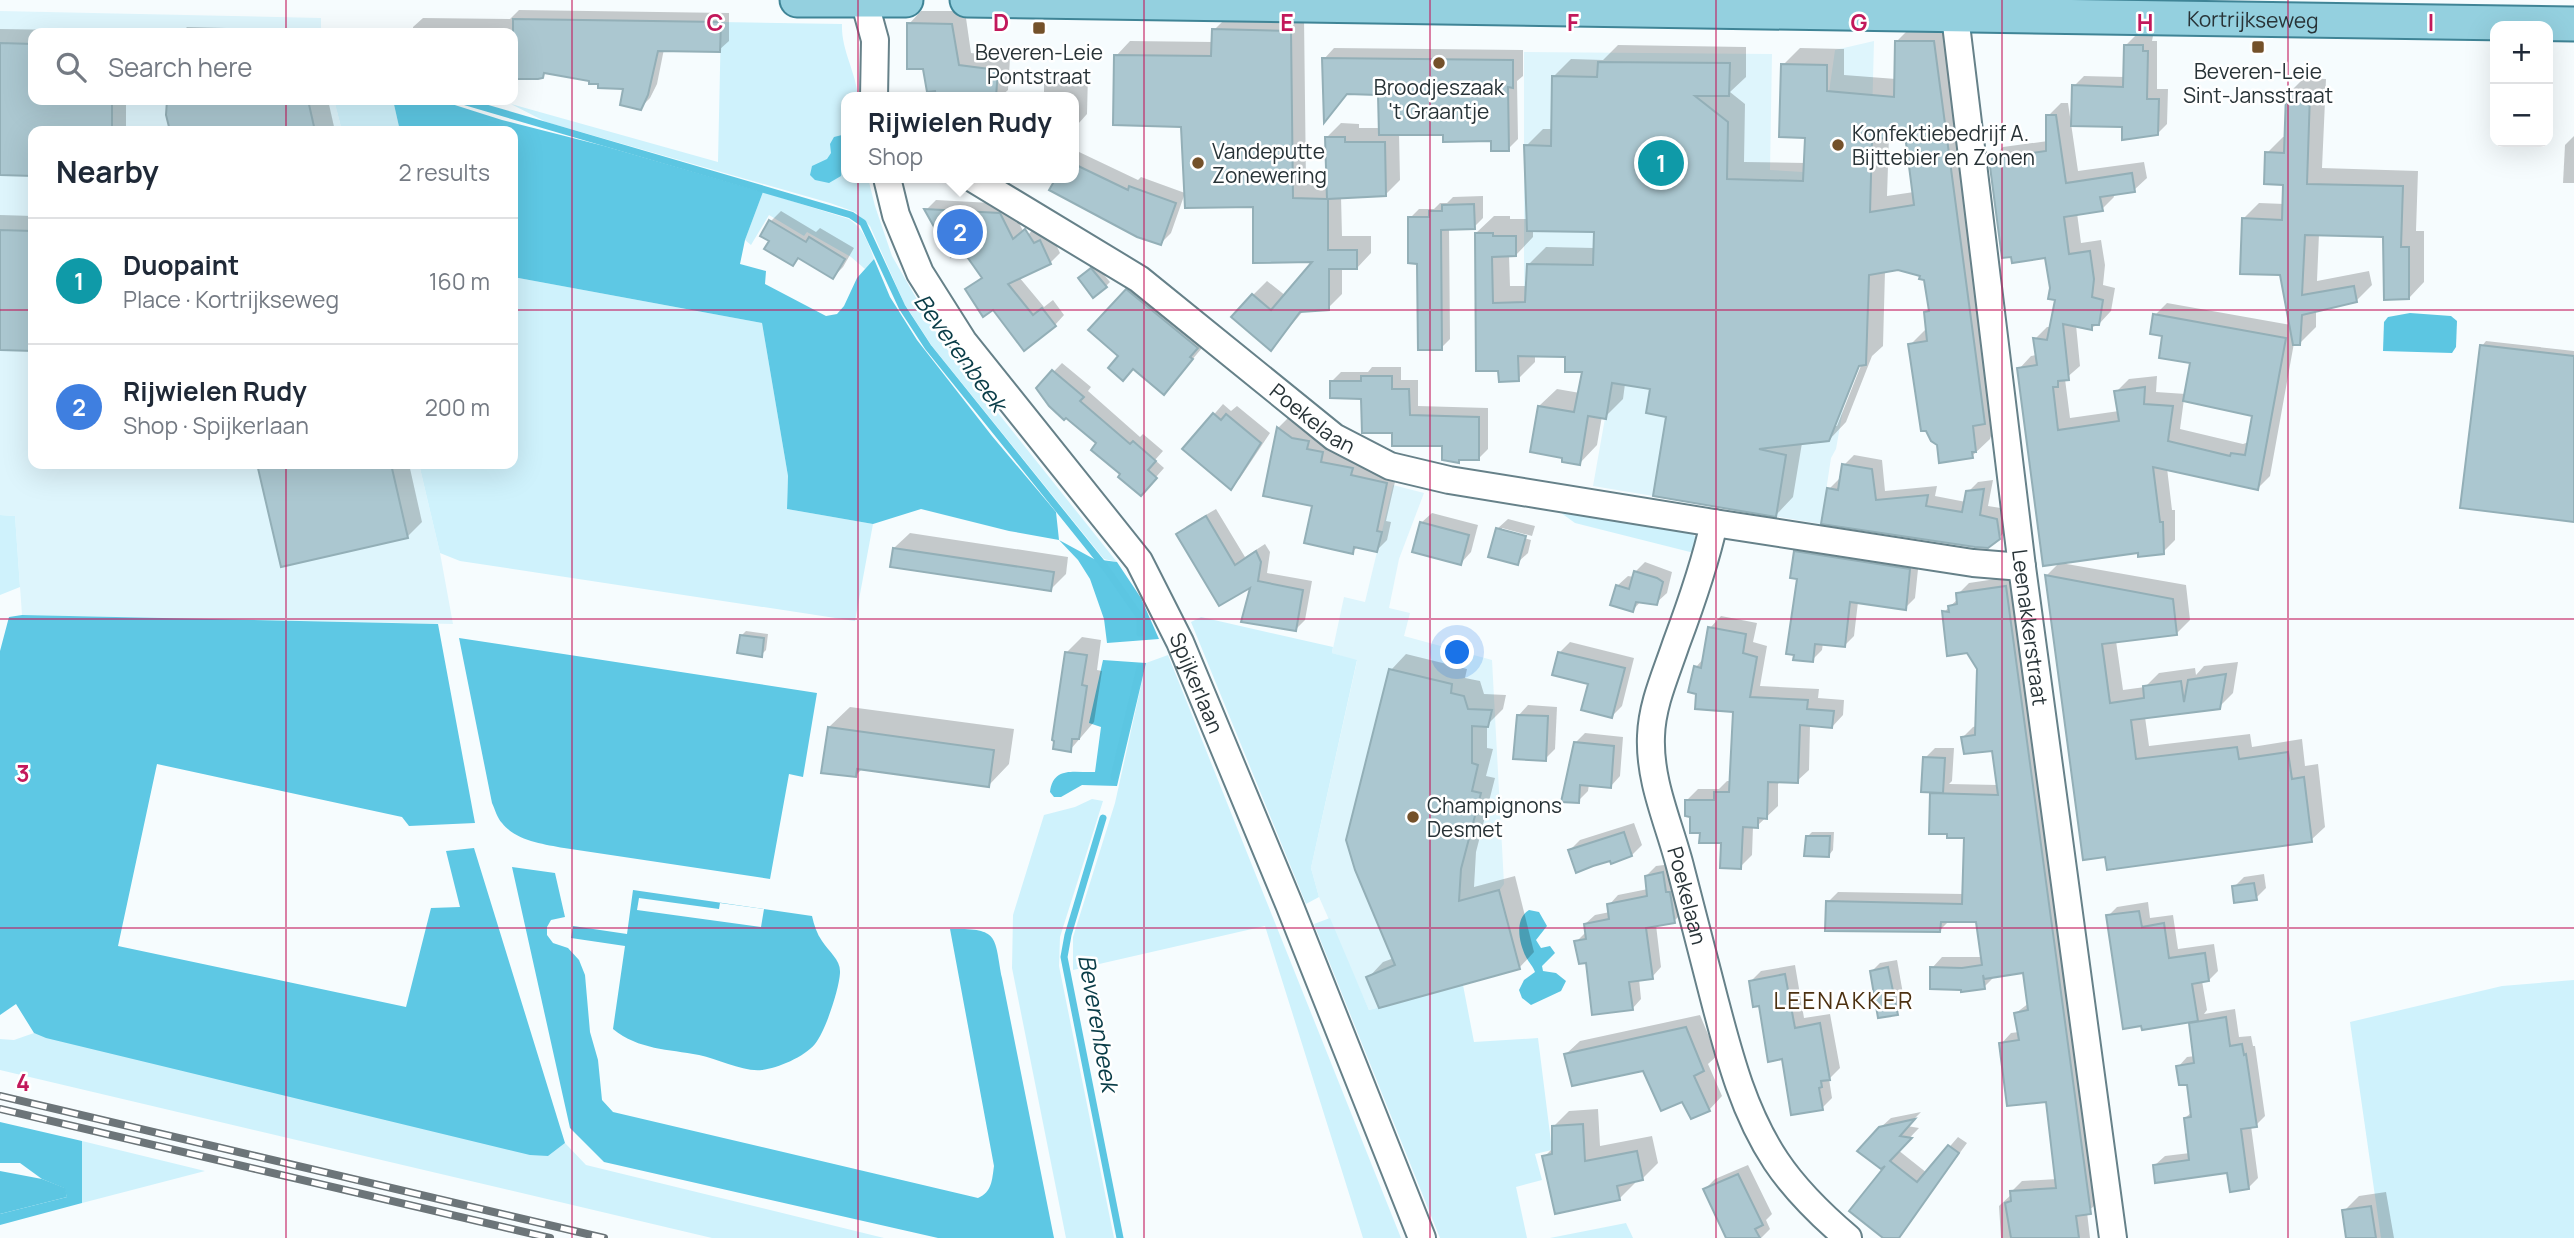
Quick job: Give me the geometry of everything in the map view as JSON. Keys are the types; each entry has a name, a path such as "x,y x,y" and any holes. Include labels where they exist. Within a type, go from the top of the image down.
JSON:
{"main road":[{"path":"797,0 906,0"},
{"name":"Kortrijkseweg","path":"967,0 1955,8 2574,24"}],"street":[{"path":"864,1 874,40 874,92"},
{"name":"Leenakkerstraat","path":"1955,8 2022,567 2113,1238"},
{"name":"Spijkerlaan","path":"888,183 896,215 920,273 963,341 1139,561 1180,642 1284,892 1422,1238"},
{"name":"Poekelaan","path":"980,183 1139,279 1334,437 1371,457 1409,472 1714,523 1973,563 2022,567"},
{"name":"Poekelaan","path":"1714,523 1694,595 1655,706 1651,763 1657,793 1679,860 1731,1064 1749,1113 1768,1149 1791,1182 1808,1202 1848,1238"}],"shaded area":[{"path":"0,11 321,18 321,28 28,28 28,105 335,105 341,126 28,126 28,469 420,469 453,624 22,615 15,516 0,515"},
{"path":"721,22 842,24 844,43 857,92 841,92 841,183 869,183 892,256 942,343 1117,562 1104,559 932,346 904,303 870,226 855,212 546,122 513,105 718,162"},
{"path":"1874,41 1866,347 1844,404 1836,449 1831,458 1821,524 1593,486 1613,373 1565,372 1565,357 1524,356 1524,52 1772,54 1770,170 1803,172 1806,99 1828,99 1835,50"},
{"path":"335,105 394,105 399,126 341,126"},
{"path":"394,105 455,105 763,192 745,240 740,264 766,271 765,284 826,316 837,314 844,306 857,278 874,259 890,297 917,340 1056,512 1059,540 1009,531 921,509 873,524 787,509 788,476 762,323 518,278 518,126 399,126"},
{"path":"841,135 841,176 829,183 815,180 810,175 812,166 827,159 834,137"},
{"path":"763,192 849,219 862,232 874,259 865,269 851,257 807,232 804,236 769,215 751,245 745,240"},
{"path":"518,278 762,323 788,476 787,509 873,524 855,621 460,561 440,553 420,469 518,469"},
{"path":"2410,313 2451,316 2457,321 2456,347 2452,353 2383,351 2384,322 2388,317"},
{"path":"1393,485 1424,493 1399,559 1389,608 1410,613 1404,636 1492,660 1504,884 1499,891 1520,969 1369,1010 1319,897 1311,868 1357,661 1332,653 1344,597 1365,602"},
{"path":"1553,507 1691,532 1698,540 1698,554 1575,523"},
{"path":"0,515 15,516 20,587 0,595"},
{"path":"1059,540 1094,559 1117,562 1141,598 1159,639 1107,643 1104,619 1090,579 1078,560"},
{"path":"22,615 438,624 475,823 409,826 402,817 157,764 118,946 406,1007 431,908 460,907 446,851 474,848 565,1143 548,1156 530,1155 46,1038 34,1033 16,1004 0,1015 0,651 9,617"},
{"path":"1201,617 1333,647 1332,653 1357,660 1311,868 1319,897 1306,904 1191,622"},
{"path":"459,638 817,693 803,777 789,774 770,879 547,845 522,838 508,829 499,819 492,803"},
{"path":"1168,655 1401,1238 1363,1238 1265,926 1073,970 1073,937 1115,803 1146,663"},
{"path":"1103,660 1146,663 1117,786 1082,785 1061,797 1054,797 1050,792 1052,783 1061,774 1095,772 1101,727 1089,723"},
{"path":"1092,799 1103,801 1060,937 1059,966 1114,1238 1066,1238 1012,968 1013,915 1044,815 1075,807"},
{"path":"512,867 555,873 565,917 551,920 547,935 553,943 568,948 579,960 585,975 590,1032 598,1060 602,1100 613,1112 978,1198 989,1189 994,1166 950,929 978,930 992,937 998,952 1054,1238 938,1238 604,1162 570,1128"},
{"path":"633,890 812,916 819,935 840,968 831,1010 815,1044 783,1064 754,1070 699,1055 643,1045 613,1029 625,946 571,938 573,926 627,934"},
{"path":"1529,910 1539,912 1547,926 1536,940 1541,948 1550,946 1555,953 1542,966 1543,971 1556,973 1566,981 1561,991 1531,1005 1522,998 1519,990 1524,980 1535,972 1527,959 1519,932 1521,919"},
{"path":"1330,918 1369,1010 1463,985 1474,1042 1538,1038 1552,1150 1535,1154 1542,1180 1516,1187 1527,1238 1440,1238 1314,924"},
{"path":"2574,980 2574,1238 2381,1238 2350,1022 2502,986"},
{"path":"34,1033 548,1156 565,1143 586,1165 884,1238 712,1238 0,1070 0,1039 14,1040"},
{"path":"0,1122 82,1141 82,1203 0,1225 0,1214 67,1197 64,1188 42,1179 20,1163 0,1163"},
{"path":"82,1141 205,1171 82,1203"},
{"path":"0,1171 42,1179 65,1188 67,1197 0,1214"},
{"path":"1626,1223 1633,1238 1550,1238"}],"pier":[{"path":"639,898 719,909 720,903 764,909 761,927 637,910"}],"building":[{"path":"513,19 721,22 720,52 658,51 648,95 641,110 620,105 623,89 598,88 598,84 589,84 589,81 544,73 543,78 518,79 518,28 513,28"},
{"path":"907,23 952,24 959,65 998,70 996,92 927,92 923,69 907,69"},
{"path":"1212,29 1291,31 1293,198 1327,199 1325,137 1345,137 1345,142 1385,142 1386,196 1328,199 1328,250 1357,250 1357,269 1329,269 1329,310 1300,312 1271,351 1231,317 1252,294 1271,310 1312,262 1253,263 1253,207 1185,208 1181,127 1113,125 1114,55 1211,56"},
{"path":"1895,41 1934,41 1985,424 1973,426 1976,452 1972,452 1973,458 1939,463 1937,445 1931,441 1926,431 1921,431 1908,344 1927,341 1924,312 1929,311 1924,280 1919,279 1920,276 1898,270 1869,275 1866,365 1859,366 1829,441 1759,449 1786,455 1776,517 1653,496 1666,417 1646,413 1650,389 1612,383 1606,419 1588,416 1580,465 1562,462 1562,458 1530,452 1538,406 1574,412 1582,372 1565,372 1565,357 1518,356 1519,381 1499,382 1498,371 1476,371 1475,233 1516,236 1516,256 1492,257 1493,303 1525,302 1527,264 1593,265 1594,232 1527,231 1524,145 1551,146 1552,76 1597,77 1598,62 1730,63 1729,96 1695,96 1728,122 1727,179 1803,181 1805,138 1779,137 1781,64 1827,65 1827,91 1894,97","holes":["1905,135 1914,205 1870,212 1872,140"]},
{"path":"0,43 28,44 28,105 112,105 112,126 28,126 28,176 0,175"},
{"path":"2124,45 2143,45 2143,51 2148,51 2147,99 2159,99 2158,135 2122,140 2122,127 2071,126 2072,85 2123,87"},
{"path":"1322,58 1513,60 1513,88 1508,87 1509,151 1491,151 1491,141 1443,142 1443,135 1379,135 1378,95 1347,94 1324,123"},
{"path":"2286,93 2310,94 2307,184 2403,186 2401,247 2409,247 2409,299 2384,300 2383,237 2305,235 2302,295 2354,286 2357,302 2302,315 2300,345 2293,345 2280,275 2240,274 2242,218 2282,220 2283,185 2264,184 2265,152 2284,153"},
{"path":"167,105 309,105 314,126 169,126"},
{"path":"2046,115 2056,115 2066,183 2132,173 2135,192 2100,197 2103,211 2064,217 2069,254 2090,251 2094,279 2092,297 2103,300 2099,325 2092,325 2092,330 2063,324 2069,380 2058,381 2058,387 2053,387 2058,430 2119,421 2114,391 2145,387 2144,404 2173,406 2168,441 2230,456 2231,453 2245,455 2252,416 2183,401 2190,363 2159,358 2162,336 2150,334 2153,314 2286,338 2258,490 2153,467 2160,522 2163,522 2164,554 2138,557 2138,553 2043,566 2017,368 2037,365 2033,338 2047,340 2055,300 2048,299 2050,288 2045,258 2012,263 2011,257 2002,258 1989,159 2046,151"},
{"path":"1079,166 1128,190 1129,186 1176,203 1161,245 1137,237 1049,190 1053,183 1079,183"},
{"path":"1474,204 1475,229 1441,230 1442,350 1418,350 1417,264 1408,263 1408,217 1429,217 1429,211 1442,211 1442,205"},
{"path":"924,209 1000,213 1013,239 1025,229 1034,243 1040,240 1051,264 1008,284 1033,315 1042,308 1056,326 1024,351 993,310 983,317 965,289 982,278 963,251 951,257"},
{"path":"769,220 806,242 809,237 845,259 833,279 798,258 793,266 764,249 769,241 760,236"},
{"path":"0,230 28,231 28,351 0,350"},
{"path":"1091,268 1107,287 1093,298 1078,278"},
{"path":"1126,289 1198,348 1190,357 1193,359 1164,395 1133,369 1123,381 1108,368 1118,356 1088,330"},
{"path":"2480,345 2574,356 2574,522 2460,508"},
{"path":"1052,370 1084,397 1080,401 1130,444 1133,441 1156,461 1148,470 1157,478 1141,496 1091,450 1096,443 1066,418 1064,420 1036,388"},
{"path":"1361,376 1392,376 1392,389 1409,389 1410,415 1479,417 1479,460 1459,460 1459,463 1442,460 1442,446 1392,446 1392,433 1362,433 1361,399 1330,398 1330,381 1361,381"},
{"path":"1213,413 1221,420 1226,414 1261,443 1231,490 1182,449"},
{"path":"1277,427 1292,438 1309,441 1307,449 1323,452 1321,462 1353,468 1351,475 1387,483 1377,531 1382,532 1377,552 1354,547 1353,554 1304,543 1312,506 1263,496"},
{"path":"1842,464 1872,469 1876,500 1928,495 1926,506 1962,512 1966,491 1984,489 1980,515 1997,519 2000,539 1988,548 1975,547 1821,524 1827,488 1838,490"},
{"path":"258,469 392,469 408,538 281,567"},
{"path":"1206,516 1235,565 1256,551 1261,562 1258,581 1303,590 1296,631 1241,622 1250,588 1219,606 1176,534"},
{"path":"1420,522 1469,535 1461,565 1412,552"},
{"path":"1496,528 1526,536 1518,565 1488,557"},
{"path":"893,548 1054,572 1051,591 890,567"},
{"path":"1794,551 1910,569 1906,610 1850,602 1845,647 1815,644 1813,662 1793,660 1794,655 1786,654 1797,579 1790,578"},
{"path":"1634,571 1663,582 1657,605 1636,602 1633,612 1610,605 1616,585 1629,589"},
{"path":"2045,575 2173,599 2177,635 2102,644 2110,703 2144,698 2143,686 2181,681 2184,702 2188,680 2226,674 2220,709 2131,720 2136,759 2237,747 2239,759 2288,752 2292,779 2304,777 2312,842 2107,870 2105,857 2083,860"},
{"path":"2006,586 2091,1214 2076,1216 2079,1238 2011,1238 2005,1203 2011,1201 2010,1191 2056,1188 2046,1102 2007,1106 1999,1043 2019,1040 2014,1013 2028,1010 2023,973 1984,979 1983,975 1985,989 1961,992 1930,989 1930,967 1962,968 1982,965 1976,922 1941,922 1940,932 1825,931 1826,901 1962,904 1964,838 1929,834 1930,793 1998,795 1992,751 1964,754 1961,737 1975,735 1977,669 1967,653 1947,656 1942,611 1949,612 1948,606 1957,604 1956,593"},
{"path":"1708,627 1746,634 1743,653 1757,657 1750,697 1808,700 1807,709 1834,711 1832,728 1800,725 1798,783 1768,782 1767,819 1758,818 1758,828 1743,827 1741,869 1720,868 1721,843 1699,843 1700,833 1690,833 1690,817 1685,816 1685,800 1714,800 1714,792 1729,792 1733,712 1695,709 1696,694 1688,692 1694,666 1701,668"},
{"path":"740,635 764,638 762,657 737,653"},
{"path":"1065,652 1087,655 1082,685 1087,686 1079,739 1072,739 1071,752 1053,749 1052,740"},
{"path":"1558,652 1625,668 1612,718 1581,710 1588,684 1552,675"},
{"name":"Champignons Desmet","path":"1389,669 1452,684 1451,693 1464,696 1468,709 1492,710 1488,727 1472,726 1472,763 1478,765 1472,791 1481,793 1461,869 1459,901 1499,890 1520,969 1379,1008 1366,977 1395,965 1355,870 1346,840"},
{"path":"1517,715 1548,716 1546,761 1513,759"},
{"path":"828,727 994,750 989,787 857,769 856,777 821,773"},
{"path":"1574,742 1614,746 1611,788 1580,785 1579,803 1561,802"},
{"path":"1923,757 1945,758 1943,793 1921,792"},
{"path":"1624,832 1632,856 1576,873 1568,850"},
{"path":"1806,836 1830,836 1829,857 1804,856"},
{"path":"1663,872 1666,892 1670,892 1675,923 1646,928 1653,979 1629,982 1633,1010 1592,1015 1586,963 1579,964 1574,941 1586,939 1584,924 1609,919 1607,904 1647,896 1645,876"},
{"path":"2254,883 2257,900 2234,903 2232,886"},
{"path":"2139,911 2142,927 2164,923 2169,958 2205,953 2209,981 2192,984 2198,1021 2142,1030 2141,1026 2123,1029 2106,915"},
{"path":"1888,967 1898,1015 1878,1018 1870,971"},
{"path":"1785,974 1795,1028 1820,1023 1830,1080 1821,1081 1822,1087 1819,1088 1823,1110 1791,1115 1782,1059 1768,1062 1759,1006 1753,1007 1749,981"},
{"path":"2226,1017 2230,1046 2242,1044 2244,1055 2246,1054 2257,1127 2241,1129 2249,1189 2230,1192 2227,1173 2155,1183 2153,1165 2189,1160 2184,1118 2191,1117 2187,1085 2179,1085 2176,1066 2194,1063 2189,1023"},
{"path":"1686,1027 1704,1071 1694,1076 1710,1111 1691,1119 1682,1102 1661,1111 1643,1071 1572,1086 1564,1054"},
{"path":"1915,1119 1900,1136 1912,1138 1890,1161 1917,1182 1948,1145 1959,1153 1899,1238 1883,1238 1849,1211 1885,1166 1881,1169 1857,1151 1879,1127"},
{"path":"1583,1124 1585,1161 1637,1151 1643,1180 1617,1186 1620,1200 1555,1214 1542,1156 1552,1154 1552,1126"},
{"path":"1738,1174 1763,1225 1755,1229 1760,1238 1726,1238 1703,1189"},
{"path":"2371,1206 2376,1238 2346,1238 2342,1210"}],"waterway":[{"name":"Beverenbeek","path":"476,105 851,215 863,223 902,307 928,347 1105,567 1140,617 1140,633"},
{"name":"Beverenbeek","path":"1114,777 1140,668"},
{"name":"Beverenbeek","path":"1103,818 1064,957 1120,1238"}],"railway":[{"path":"0,1096 604,1238"},
{"path":"0,1109 550,1238"}],"place":[{"name":"Beveren-Leie Pontstraat","path":"1039,28"},
{"name":"Beveren-Leie Sint-Jansstraat","path":"2258,47"},
{"name":"Broodjeszaak 't Graantje","path":"1439,63"},
{"name":"Konfektiebedrijf A. Bijttebier en Zonen","path":"1838,145"},
{"name":"Vandeputte Zonewering","path":"1198,163"},
{"name":"Duopaint","path":"1661,163"},
{"name":"Rijwielen Rudy","path":"960,232"},
{"name":"Champignons Desmet","path":"1413,817"}],"district":[{"name":"LEENAKKER","path":"1844,1000"}]}
